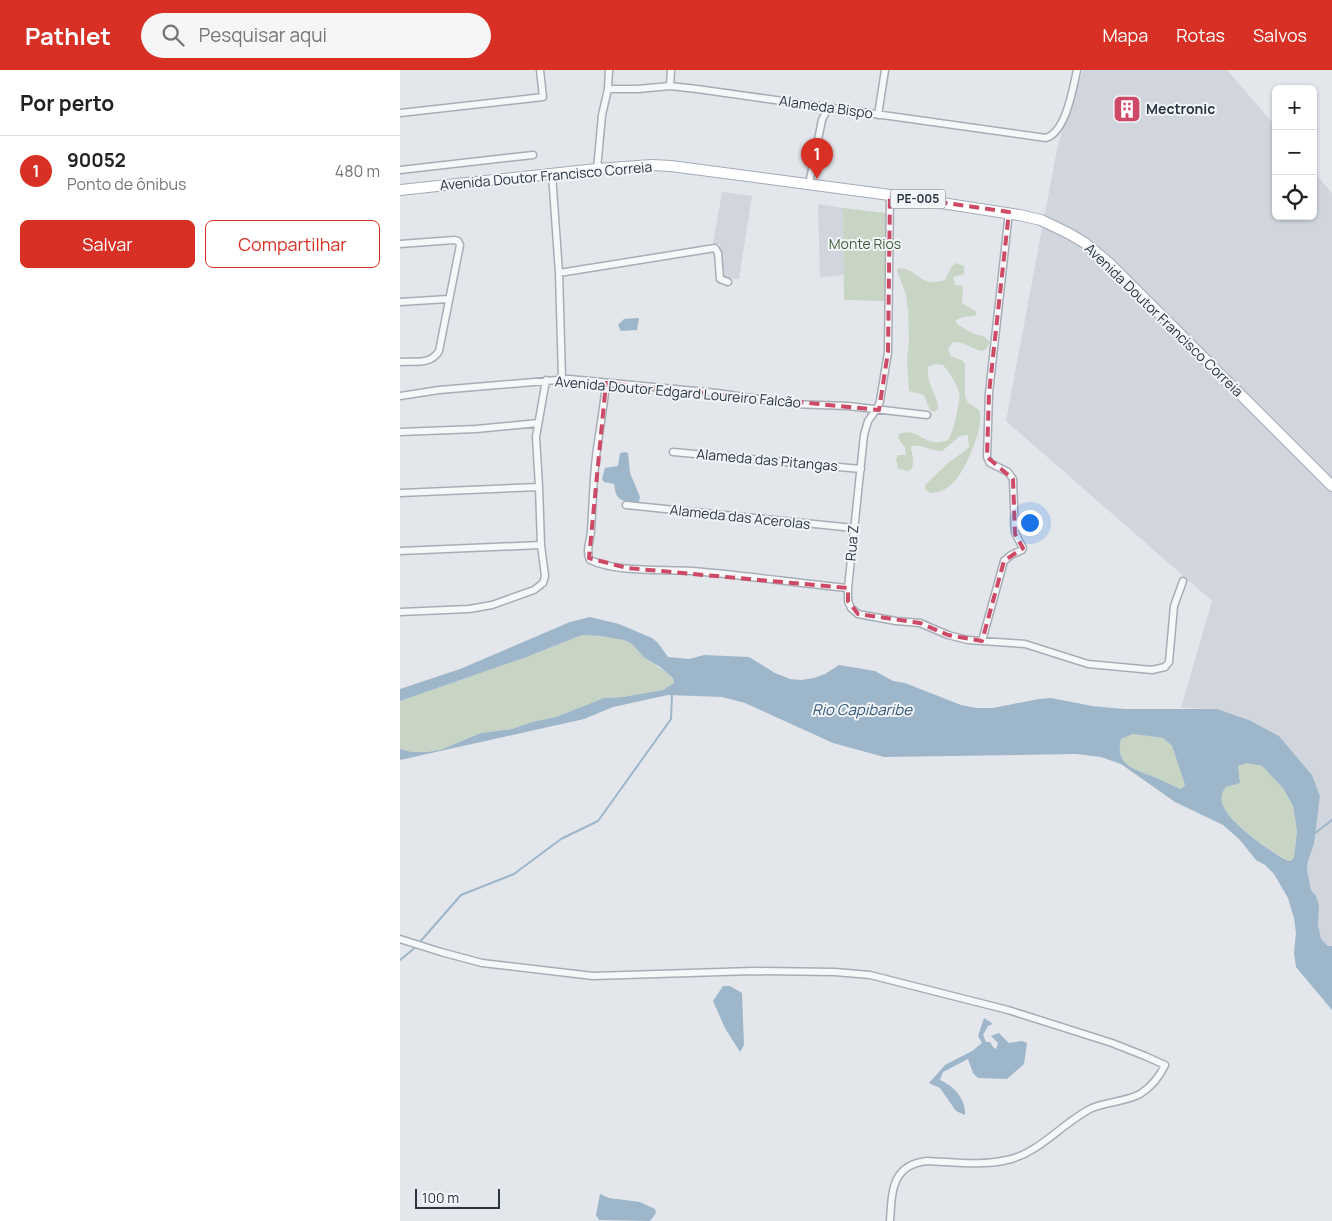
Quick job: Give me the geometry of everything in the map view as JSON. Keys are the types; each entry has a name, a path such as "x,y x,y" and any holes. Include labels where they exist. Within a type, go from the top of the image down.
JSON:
{"main road":[{"name":"Avenida Doutor Francisco Correia","path":"400,190 597,169 671,166 1009,212 1050,224 1085,243 1101,256 1332,486"}],"street":[{"path":"400,113 543,97 540,70"},
{"path":"597,169 609,70"},
{"path":"670,86 671,70"},
{"path":"878,114 885,70"},
{"name":"Alameda Bispo","path":"608,89 670,86 1046,138 1053,135 1061,123 1072,95 1078,70"},
{"path":"809,184 822,120 828,108"},
{"path":"400,170 533,155"},
{"path":"552,174 559,273 562,378"},
{"name":"Rua Z","path":"890,195 888,352 880,401 868,421 862,452 848,601 851,608 858,614 920,623 948,635 982,641"},
{"path":"1009,212 989,393 987,457 990,463 1008,472 1013,479 1015,533 1023,548 1004,560 982,641 1025,644 1088,664 1152,670 1161,669 1169,662 1174,606 1183,581"},
{"path":"400,244 454,240 459,242 460,246 439,351 434,358 426,361 400,362"},
{"path":"559,273 715,248 718,253 720,279 728,282"},
{"path":"400,302 448,299"},
{"name":"Avenida Doutor Edgard Loureiro Falcão","path":"400,396 439,390 562,378 717,393 792,404 848,406 927,416"},
{"path":"400,612 469,609 492,605 540,587 545,576 541,545 540,487 536,437 546,380"},
{"path":"606,383 592,501 588,550 590,560 601,564 627,568 727,574 848,588"},
{"path":"400,432 476,429 538,422"},
{"name":"Alameda das Pitangas","path":"673,452 861,468"},
{"path":"400,493 540,487"},
{"name":"Alameda das Acerolas","path":"626,505 854,528"},
{"path":"400,551 541,545"},
{"path":"400,939 482,963 592,976 753,971 835,972 870,975 1008,1010 1112,1043 1164,1065 1157,1079 1138,1095 1103,1104 1082,1114 1026,1153 1008,1160 977,1162 927,1161 917,1162 906,1168 897,1177 893,1185 890,1221"}],"highlighted area":[{"path":"890,195 1009,212 989,393 987,457 1013,479 1015,534 1023,548 1004,561 982,641 948,635 920,623 858,614 848,601 848,588 627,568 589,558 606,383 879,410 888,352"}],"shaded area":[{"path":"1083,70 1227,70 1272,122 1272,220 1317,220 1317,176 1332,193 1332,946 1328,946 1321,939 1316,896 1311,890 1307,870 1314,844 1320,796 1312,775 1279,736 1249,720 1217,709 1181,708 1212,601 1006,421 1058,144"},
{"path":"722,192 752,196 739,279 720,277 720,244 713,244"},
{"path":"818,204 843,208 844,275 820,277"}],"green space":[{"name":"Monte Rios","path":"843,208 886,213 886,301 844,300"},
{"path":"956,263 964,266 964,274 953,277 955,285 963,286 962,303 977,312 975,316 956,320 957,324 972,333 985,337 990,342 986,349 982,351 957,342 953,342 948,349 951,356 963,361 965,364 965,396 968,403 979,410 980,426 969,458 959,476 946,489 930,493 925,489 925,485 948,463 969,447 968,435 960,436 942,451 911,446 913,466 909,471 898,469 896,459 898,455 906,455 905,448 898,438 899,434 912,433 933,442 948,440 958,409 959,392 952,377 943,365 935,364 928,367 928,374 937,400 938,409 934,412 930,410 924,395 909,391 907,361 909,340 908,311 906,295 897,271 898,268 905,269 924,280 936,282 945,280 952,266"},
{"path":"582,635 609,637 628,642 673,678 674,683 663,690 623,697 604,698 556,717 512,729 481,733 440,750 412,752 400,749 400,701 524,658"},
{"path":"1133,734 1163,738 1172,746 1185,785 1181,789 1136,770 1125,762 1121,756 1121,739"},
{"path":"1246,763 1262,766 1283,788 1293,806 1297,831 1294,857 1291,861 1288,861 1251,836 1233,820 1223,805 1223,791 1226,787 1234,785 1240,778 1238,765"}],"water":[{"path":"639,318 637,330 621,331 618,325 624,319"},
{"path":"620,453 628,453 630,473 640,497 639,502 627,502 620,499 616,494 614,484 604,482 602,479 605,468 618,466"},
{"name":"Rio Capibaribe","path":"590,617 619,624 652,638 668,657 689,659 704,655 749,657 775,673 790,679 814,678 825,674 839,665 875,671 893,681 905,683 961,705 976,708 993,708 1051,698 1092,706 1124,709 1217,709 1249,720 1279,736 1312,775 1320,796 1314,844 1307,870 1311,890 1316,896 1319,905 1318,924 1321,939 1328,946 1332,946 1332,1010 1296,967 1294,918 1288,898 1274,874 1265,865 1256,860 1239,839 1223,825 1175,802 1121,764 1101,757 1076,754 884,757 833,743 745,703 722,697 668,695 613,707 584,719 400,760 400,749 412,752 440,750 481,733 512,729 556,717 604,698 623,697 663,690 674,683 673,678 645,658 632,644 624,640 582,635 524,658 400,701 400,689 460,669 570,622","holes":["1133,734 1163,738 1172,746 1185,785 1181,789 1136,770 1125,762 1121,756 1121,739","1246,763 1262,766 1283,788 1293,806 1297,831 1294,857 1291,861 1281,857 1251,836 1233,820 1223,805 1223,791 1226,787 1240,783 1238,766"]},
{"path":"723,986 730,986 742,993 744,1045 740,1052 725,1028 713,1001"},
{"path":"984,1018 993,1024 988,1026 983,1035 986,1042 990,1042 996,1049 998,1043 991,1036 999,1033 1009,1043 1022,1041 1027,1043 1024,1064 1007,1079 978,1078 973,1073 968,1059 943,1072 940,1080 954,1089 961,1098 965,1115 956,1111 940,1088 929,1083 945,1065 972,1051 982,1043 978,1036"},
{"path":"600,1194 609,1198 640,1202 655,1209 656,1213 650,1221 599,1220 596,1215"}],"waterway":[{"path":"419,943 461,895 514,874 561,839 598,821 671,719 672,695"},
{"path":"1314,834 1332,820"},
{"path":"400,960 416,947"}],"place":[{"name":"Mectronic","path":"1127,109"},
{"name":"90052","path":"817,179"}]}
